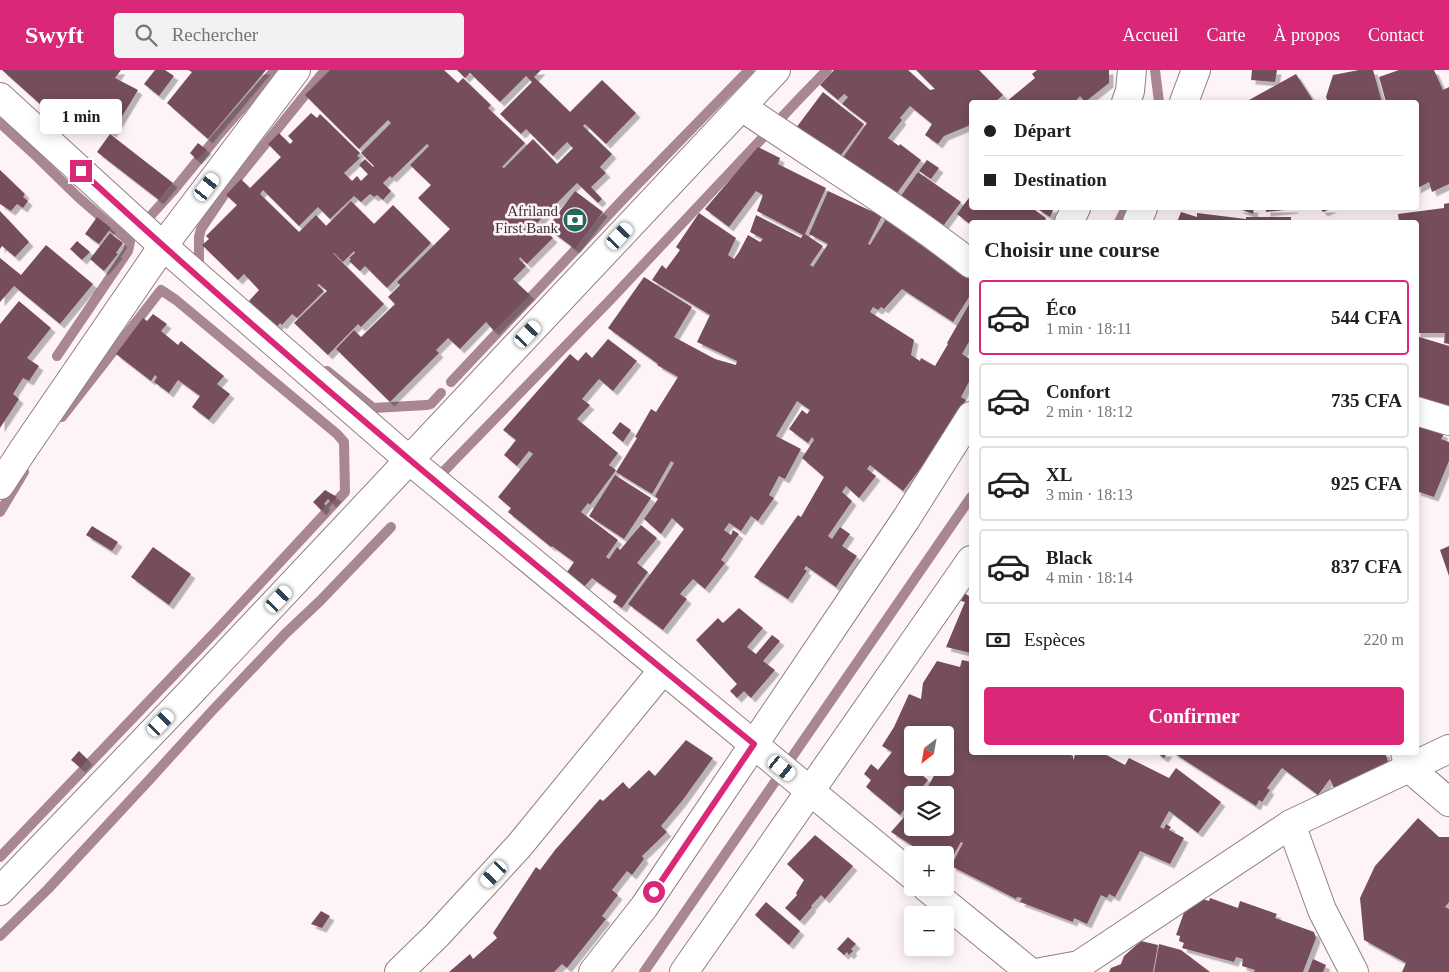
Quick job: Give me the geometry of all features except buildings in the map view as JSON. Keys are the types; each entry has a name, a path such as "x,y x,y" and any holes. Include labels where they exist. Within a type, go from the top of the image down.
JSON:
{"street":[{"path":"0,485 163,246 296,70"},
{"path":"0,891 181,702 776,70"},
{"path":"1127,100 1130,91 1132,70"},
{"path":"1185,100 1196,70"},
{"path":"0,97 163,246 409,460 904,868"},
{"path":"742,107 876,196 969,262"},
{"path":"1419,412 1449,422"},
{"path":"593,972 644,907 906,519 969,419"},
{"path":"684,972 969,563"},
{"path":"399,972 437,935 520,846 663,670"},
{"path":"1041,972 1079,965 1290,824 1407,760 1449,749"},
{"path":"1407,760 1449,802"},
{"path":"1290,824 1322,910 1354,972"},
{"path":"937,896 1030,972"}],"waterway":[{"path":"142,221 143,224 173,191 275,70"},
{"path":"204,270 199,264 199,237 201,229 224,195 325,70"},
{"path":"451,382 629,193 749,70"},
{"path":"445,470 612,298 827,70"},
{"path":"1155,70 1159,100"},
{"path":"0,123 78,197 130,242 128,251 57,356"},
{"path":"1120,220 1125,210"},
{"path":"0,857 217,630 345,492 344,442 337,434 176,300 161,290 62,417"},
{"path":"327,371 373,408 427,405 431,404 441,393"},
{"path":"0,512 24,472"},
{"path":"644,972 969,500"},
{"path":"0,936 48,889 286,633 320,601 391,527"}],"place":[{"name":"Afriland First Bank","path":"575,220"}],"route":[{"path":"81,171 163,246 409,460 754,744 654,892"}]}
